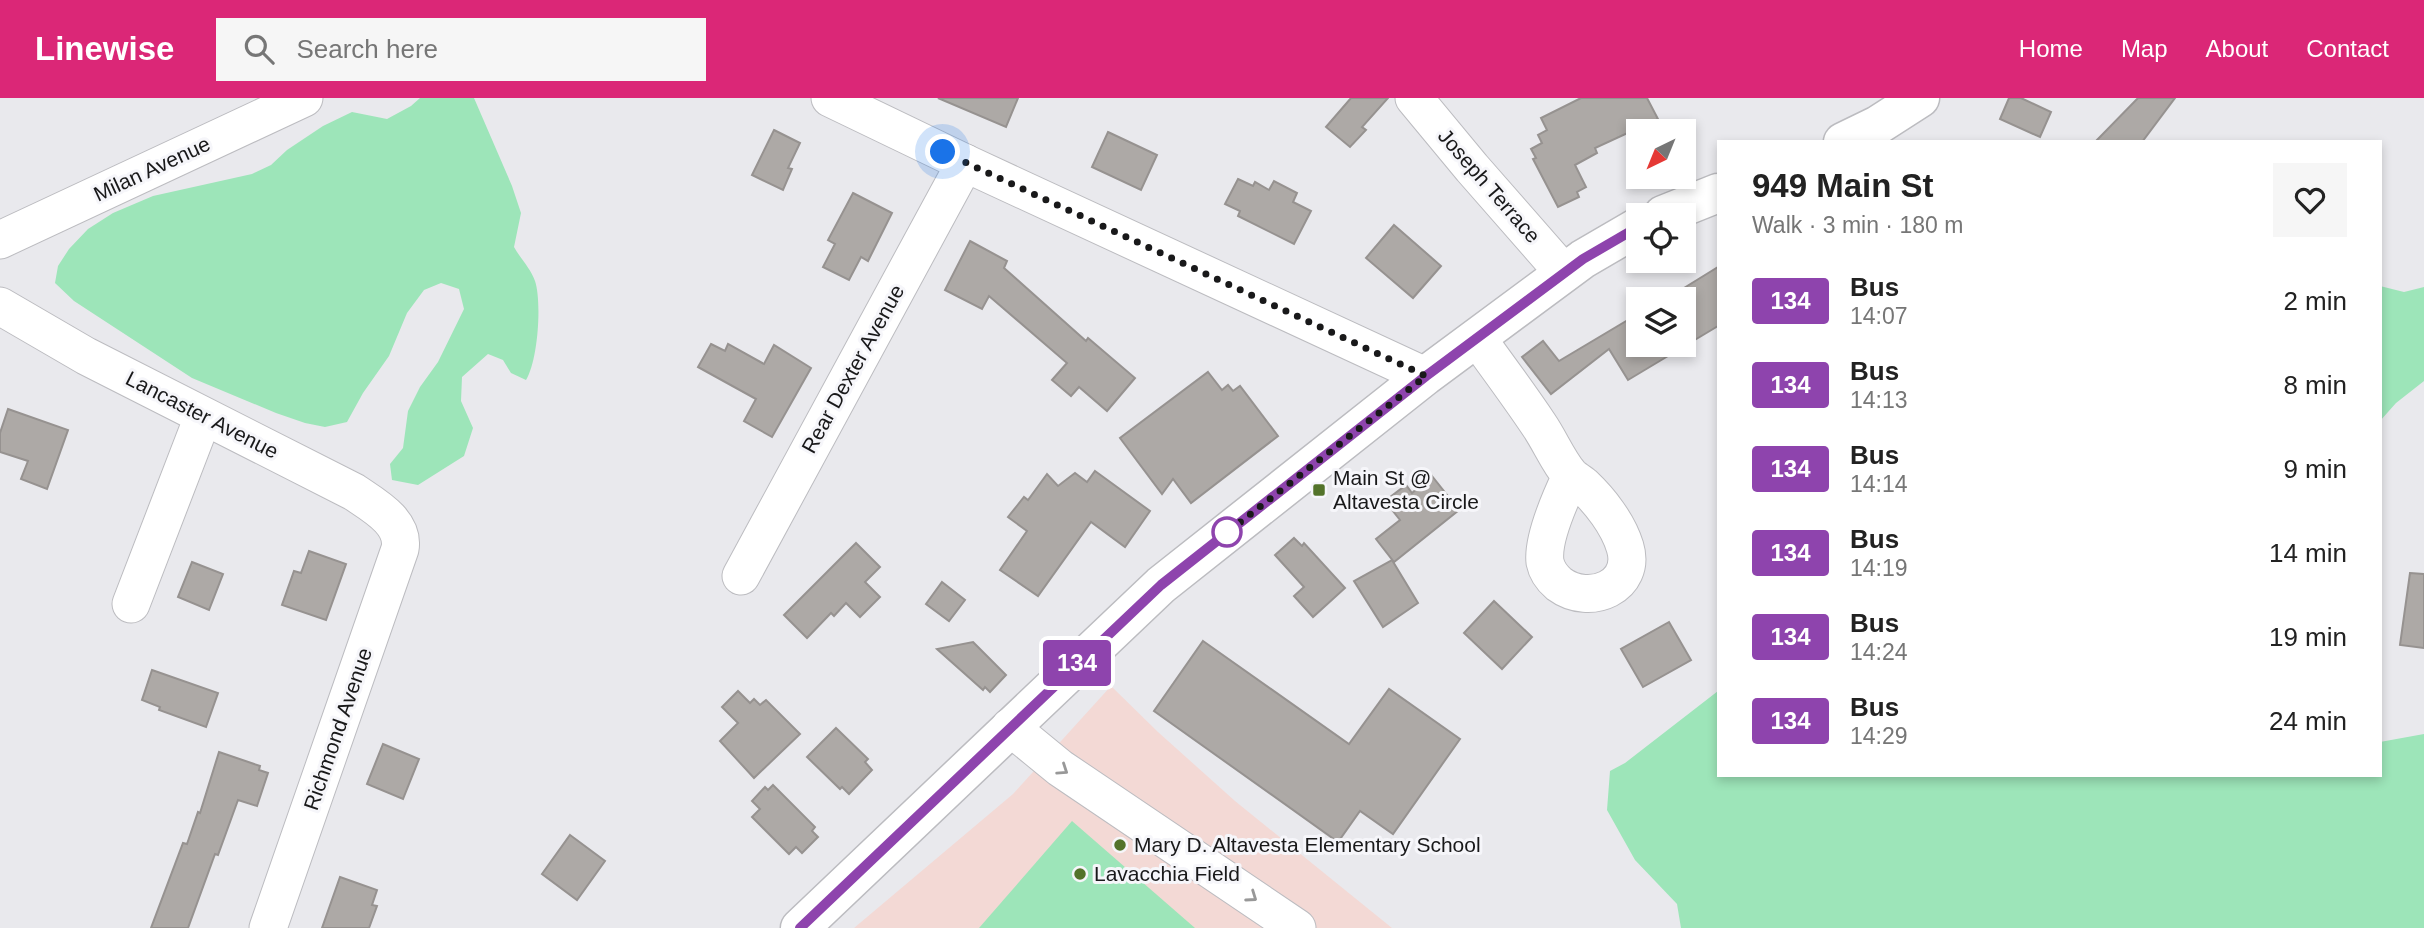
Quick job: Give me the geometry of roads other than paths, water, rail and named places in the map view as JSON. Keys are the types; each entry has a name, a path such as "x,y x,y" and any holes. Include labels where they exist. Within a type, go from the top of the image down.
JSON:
{"main road":[{"path":"1847,140 1878,125 1920,98"},
{"path":"1692,203 1717,192"},
{"path":"800,928 1161,585 1426,376 1564,273 1626,234"}],"street":[{"name":"Milan Avenue","path":"0,240 304,98"},
{"path":"830,98 1426,376"},
{"name":"Joseph Terrace","path":"1414,98 1564,273"},
{"name":"Rear Dexter Avenue","path":"741,576 965,163"},
{"name":"Lancaster Avenue","path":"0,306 86,356 354,492 383,513 398,530"},
{"path":"1477,338 1539,425 1571,476"},
{"path":"131,604 203,417"},
{"name":"Richmond Avenue","path":"268,928 400,549 402,539 398,530"},
{"path":"1010,727 1060,768 1297,928"}],"place":[{"name":"Main St @ Altavesta Circle","path":"1319,490"},
{"name":"Mary D. Altavesta Elementary School","path":"1120,845"},
{"name":"Lavacchia Field","path":"1080,874"}]}
